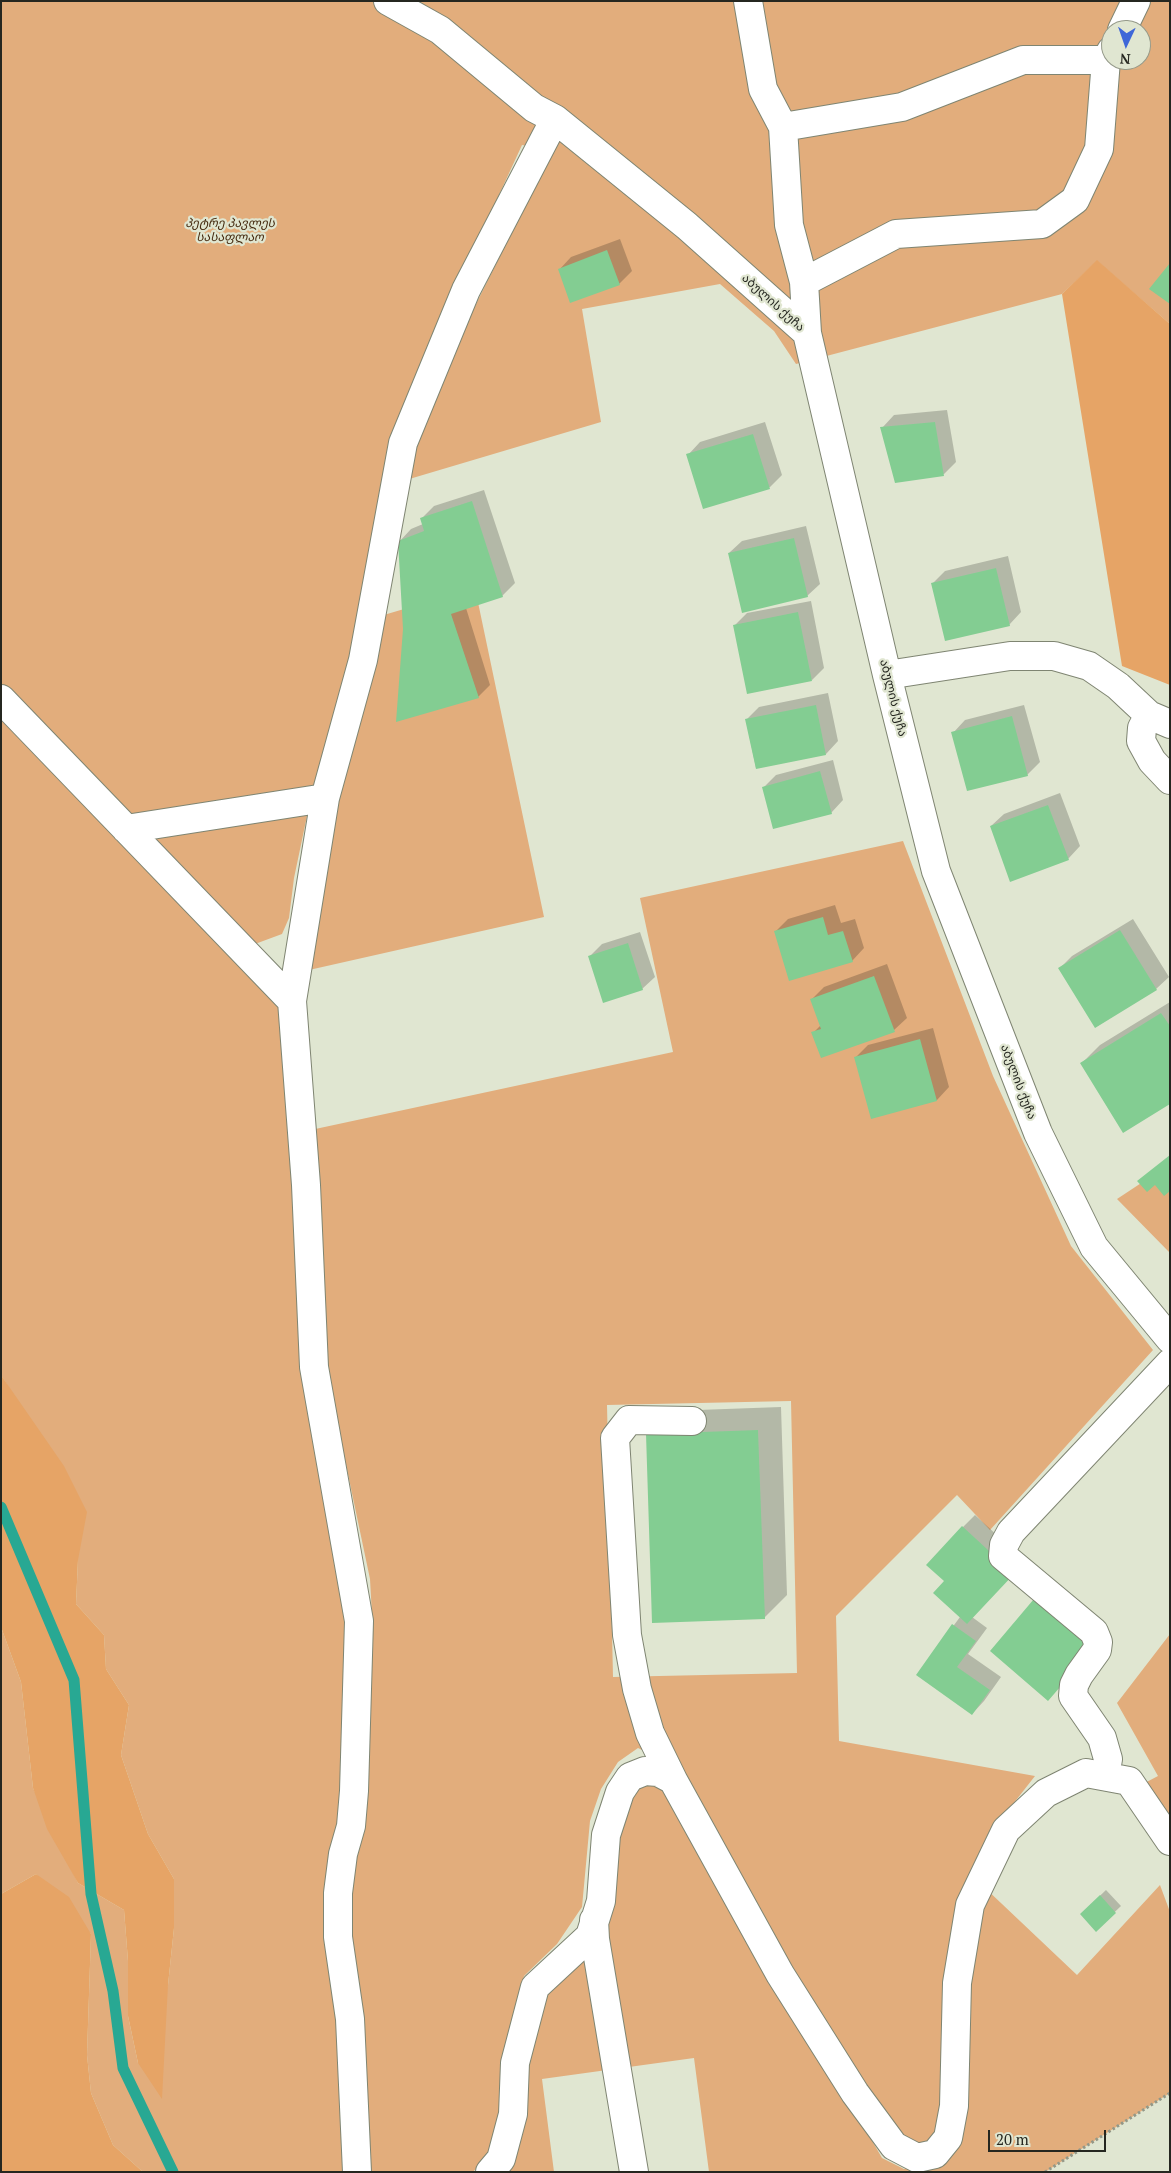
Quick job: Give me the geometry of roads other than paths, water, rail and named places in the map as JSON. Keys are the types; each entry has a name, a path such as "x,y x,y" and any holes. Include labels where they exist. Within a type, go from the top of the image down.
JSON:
{"street":[{"name":"აბულის ქუჩა","path":"388,1 440,30 534,108 555,119 686,226 807,333 887,675 936,870 1038,1133 1094,1247 1170,1339"},
{"path":"748,1 763,89 783,127 789,225 804,282 807,333"},
{"path":"1127,20 1136,1"},
{"path":"783,127 902,107 1023,60 1101,55"},
{"path":"804,282 896,234 1042,224 1075,200 1099,149 1107,70"},
{"path":"357,2172 350,2019 338,1937 338,1893 343,1854 351,1826 354,1791 359,1621 314,1367 306,1185 292,1001 325,798 363,660 403,443 466,290 555,119"},
{"path":"887,675 1010,656 1054,656 1089,666 1160,719 1142,728 1141,741 1152,761 1170,780"},
{"path":"1,699 292,1001"},
{"path":"126,829 325,798"},
{"path":"1105,1776 1108,1759 1102,1738 1074,1696 1074,1685 1079,1675 1097,1650 1098,1642 1094,1632 1003,1556 1004,1545 1011,1532 1170,1364"},
{"path":"692,1421 629,1420 615,1438 627,1635 637,1688 650,1733 673,1780 780,1974 855,2093 894,2146 917,2158 936,2154 948,2138 954,2106 957,1983 970,1905 1006,1830 1046,1793 1086,1773 1129,1781 1170,1841"},
{"path":"490,2172 501,2159 512,2114 515,2062 535,1988 590,1936 601,1900 606,1835 620,1792 630,1777 644,1772 658,1772 673,1780"},
{"path":"594,1920 595,1939 634,2172"}],"waterway":[{"path":"1,1507 74,1680 91,1894 113,1991 123,2068 173,2172"}],"park label":[{"name":"პეტრე პავლეს სასაფლაო","path":"230,231"}]}
